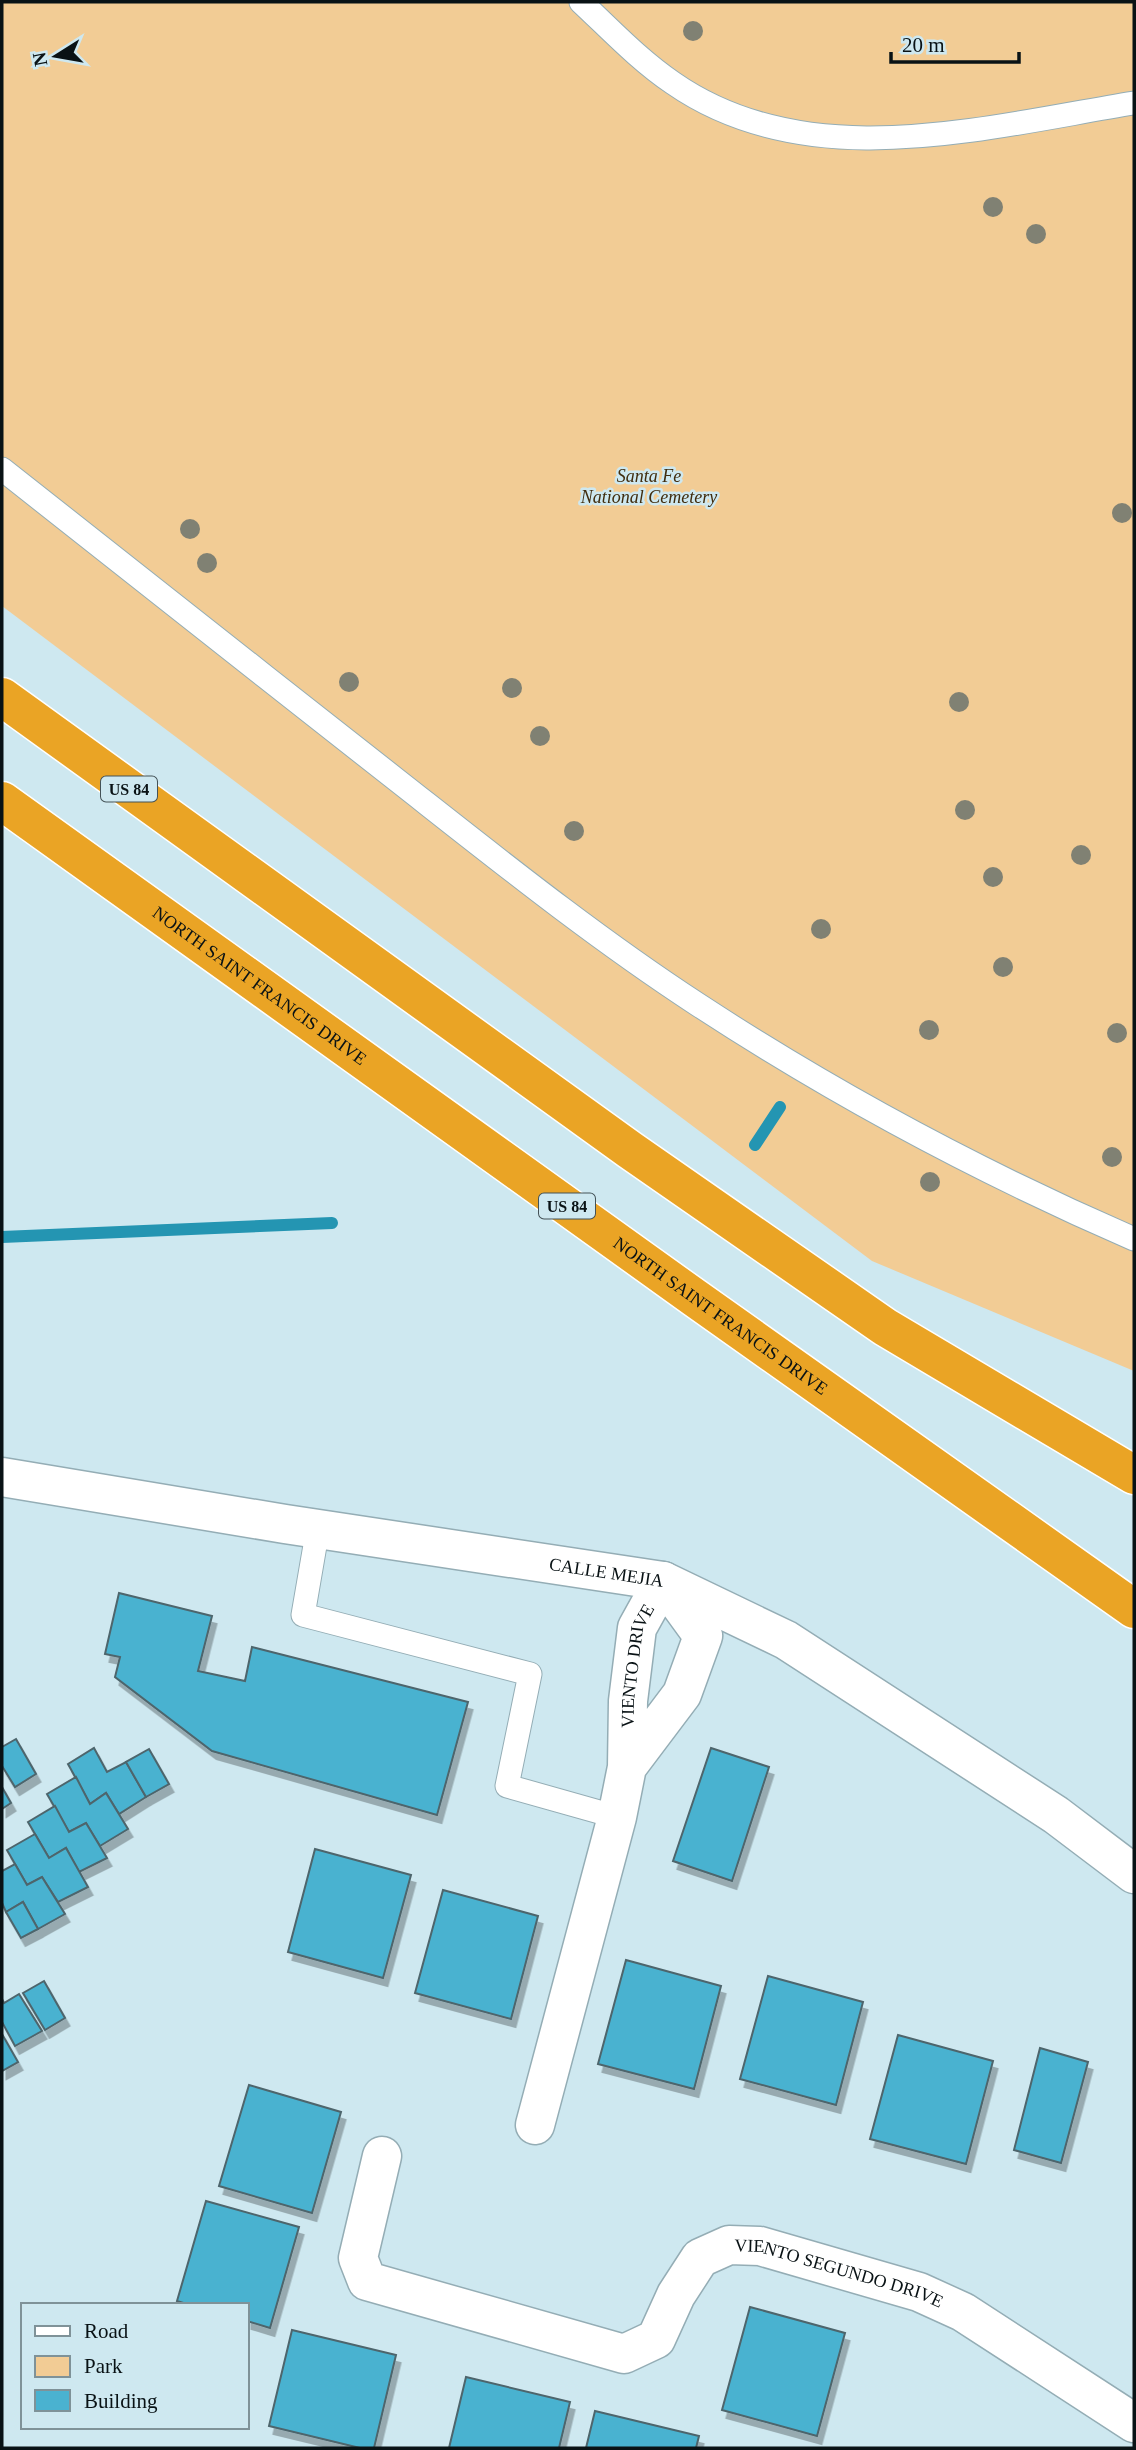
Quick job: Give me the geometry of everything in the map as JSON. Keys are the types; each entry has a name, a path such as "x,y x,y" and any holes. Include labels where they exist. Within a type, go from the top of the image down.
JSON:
{"highway":[{"name":"US 84","path":"2,697 630,1150 886,1327 1134,1475"},
{"name":"NORTH SAINT FRANCIS DRIVE","path":"2,801 1134,1609"},
{"path":"1075,1567 1134,1599"}],"street":[{"name":"CALLE MEJIA","path":"2,1477 663,1581 786,1640 1056,1815 1134,1874"},
{"name":"VIENTO DRIVE","path":"535,2125 617,1817 627,1767 628,1701 636,1628 663,1581 703,1636 682,1694 627,1767"},
{"name":"VIENTO SEGUNDO DRIVE","path":"382,2156 358,2258 367,2281 624,2354 656,2339 676,2295 700,2258 729,2245 760,2246 919,2292 952,2307 1134,2423"}],"lane":[{"path":"581,2 638,55 673,83 709,104 747,119 787,130 831,137 918,137 1134,103"},
{"path":"2,470 530,884 652,974 800,1069 875,1113 987,1172 1134,1239"},
{"path":"317,1528 303,1615 530,1674 507,1786 617,1817"}],"green space":[{"name":"Santa Fe National Cemetery","path":"2,2 1134,2 1134,1371 872,1261 2,606"}],"building":[{"path":"119,1593 212,1616 198,1671 245,1681 252,1647 468,1702 437,1815 212,1751 115,1677 120,1657 105,1654"},
{"path":"16,1739 36,1774 15,1787 2,1766 2,1747"},
{"path":"94,1748 107,1772 126,1762 146,1797 119,1814 106,1793 90,1804 68,1764"},
{"path":"711,1748 769,1767 732,1881 673,1861"},
{"path":"149,1749 169,1784 146,1797 126,1762"},
{"path":"76,1777 90,1804 106,1793 128,1829 100,1846 86,1823 69,1832 47,1794"},
{"path":"2,1787 11,1803 2,1809"},
{"path":"55,1806 69,1832 86,1823 107,1858 79,1872 66,1848 49,1858 28,1822"},
{"path":"35,1834 49,1858 66,1848 88,1887 58,1902 42,1877 27,1885 7,1850"},
{"path":"315,1849 411,1875 383,1978 288,1952"},
{"path":"15,1864 27,1885 42,1877 65,1914 38,1929 23,1902 6,1912 2,1903 2,1871"},
{"path":"443,1890 538,1916 511,2019 415,1993"},
{"path":"23,1902 38,1929 21,1938 6,1912"},
{"path":"626,1960 721,1986 694,2089 598,2064"},
{"path":"768,1976 863,2002 836,2105 740,2079"},
{"path":"44,1981 65,2018 45,2030 23,1993"},
{"path":"19,1994 42,2031 15,2046 2,2022 2,1999 4,2003"},
{"path":"2,2034 18,2062 2,2071"},
{"path":"898,2035 993,2061 966,2164 870,2139"},
{"path":"1040,2048 1088,2062 1061,2163 1014,2150"},
{"path":"249,2085 341,2112 312,2213 219,2186"},
{"path":"206,2201 299,2227 270,2328 248,2321 248,2303 177,2301"},
{"path":"750,2307 845,2333 817,2436 722,2410"},
{"path":"292,2330 396,2355 374,2448 360,2448 269,2426"},
{"path":"466,2377 570,2402 559,2448 449,2448"},
{"path":"595,2411 699,2436 696,2448 586,2448"}],"waterway":[{"path":"755,1145 780,1107"},
{"path":"2,1237 332,1223"}]}
